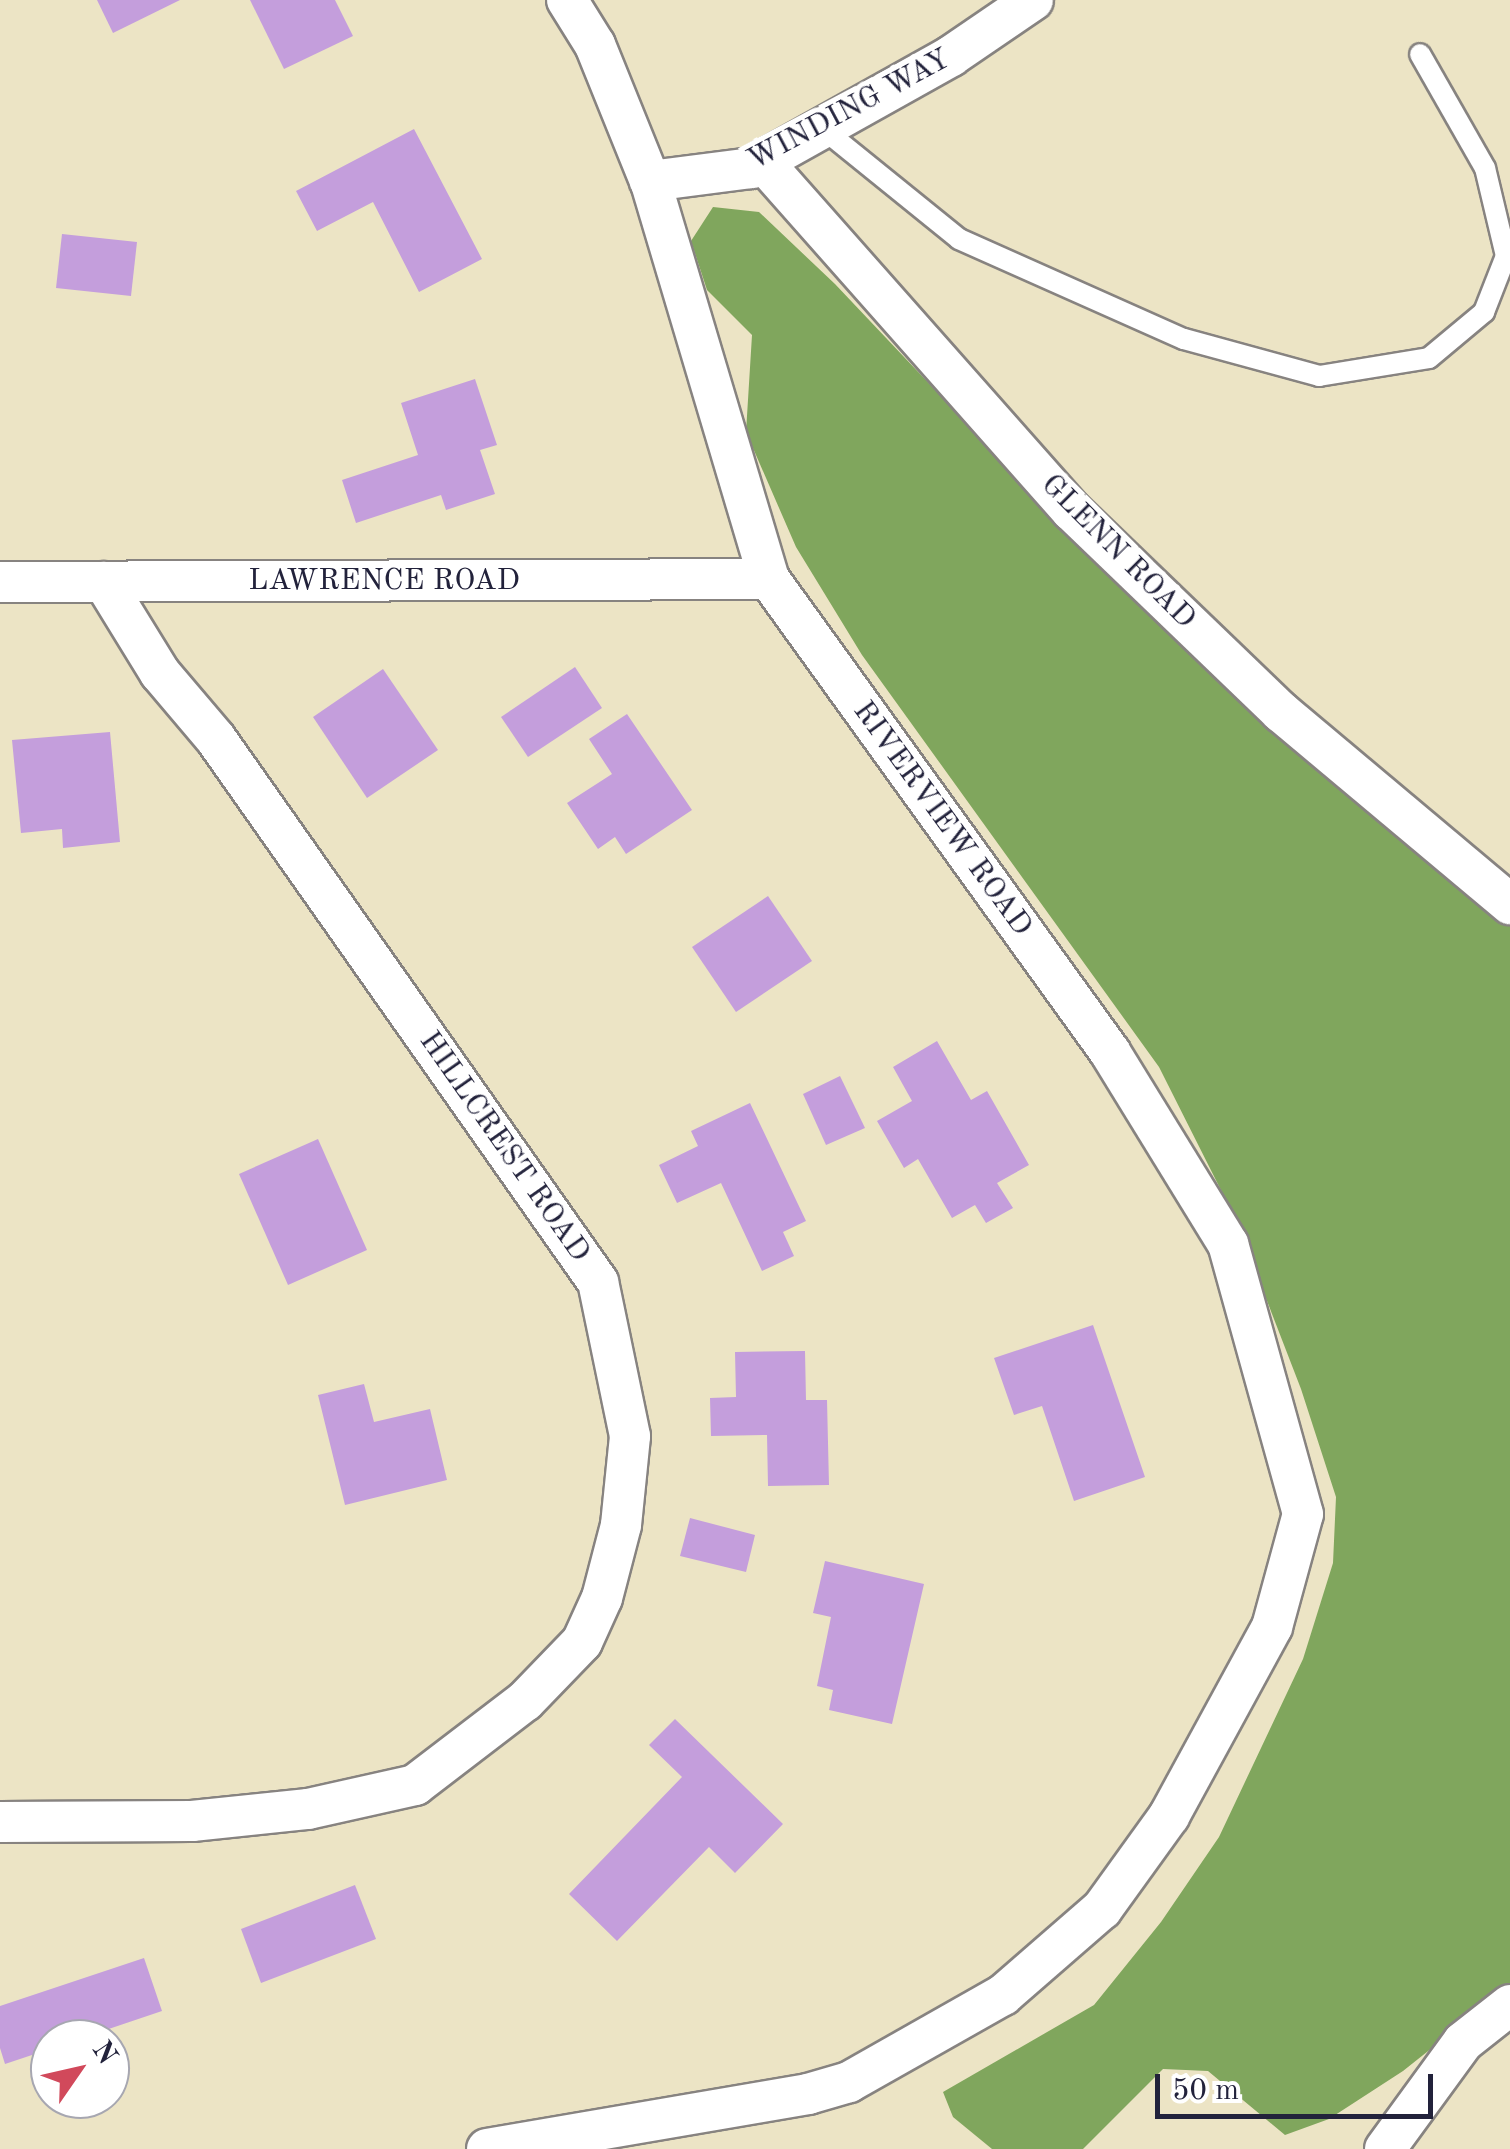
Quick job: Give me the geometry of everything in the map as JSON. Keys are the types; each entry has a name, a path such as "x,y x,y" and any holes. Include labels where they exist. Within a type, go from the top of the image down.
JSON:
{"street":[{"name":"RIVERVIEW ROAD","path":"487,2149 808,2094 849,2082 1002,1995 1102,1908 1138,1864 1272,1628 1303,1514 1228,1244 1110,1052 769,579 650,180 595,45 568,0"},
{"name":"WINDING WAY","path":"650,180 750,168 763,162 951,56 1033,0"},
{"name":"GLENN ROAD","path":"763,162 1072,510 1281,712 1510,904"},
{"name":"LAWRENCE ROAD","path":"0,582 769,579"},
{"name":"HILLCREST ROAD","path":"0,1822 192,1821 308,1809 415,1785 526,1701 582,1642 602,1598 621,1525 630,1436 598,1282 216,739 160,674 104,582"},
{"path":"1385,2149 1464,2042 1510,2005"}],"lane":[{"path":"822,128 959,239 1184,338 1319,376 1429,358 1484,312 1506,256 1485,168 1420,54"}],"green space":[{"path":"713,207 759,212 835,284 1096,560 1510,923 1510,1986 1403,2071 1329,2119 1285,2135 1208,2071 1163,2069 1083,2149 992,2149 953,2117 943,2092 1094,2005 1161,1922 1219,1837 1303,1659 1333,1563 1336,1497 1301,1389 1235,1218 1159,1067 862,655 796,547 746,432 752,335 707,290 691,241"}],"building":[{"path":"97,0 180,0 113,33"},
{"path":"250,0 335,0 353,36 284,69"},
{"path":"414,129 482,259 419,292 373,202 317,231 296,191"},
{"path":"62,234 137,242 131,296 56,288"},
{"path":"475,379 497,445 480,450 495,494 446,510 441,495 356,523 342,480 418,455 401,403"},
{"path":"575,667 602,708 528,757 501,717"},
{"path":"383,669 438,750 367,798 313,717"},
{"path":"627,714 692,810 626,854 615,837 598,849 567,803 612,774 589,739"},
{"path":"110,732 120,842 63,848 62,829 21,833 12,740"},
{"path":"768,896 812,961 736,1012 692,947"},
{"path":"937,1041 971,1100 987,1091 1029,1165 997,1183 1013,1208 986,1223 975,1205 952,1218 918,1159 904,1168 877,1121 912,1101 893,1067"},
{"path":"840,1076 865,1128 826,1145 803,1094"},
{"path":"750,1103 806,1221 783,1232 794,1256 762,1271 721,1183 677,1203 659,1165 698,1146 691,1131"},
{"path":"318,1139 367,1250 288,1285 239,1174"},
{"path":"1093,1325 1145,1477 1074,1501 1042,1406 1014,1415 994,1358"},
{"path":"805,1351 806,1400 827,1400 829,1485 768,1486 767,1435 711,1436 710,1398 736,1397 735,1352"},
{"path":"364,1384 374,1422 430,1409 447,1480 345,1505 318,1395"},
{"path":"690,1518 755,1535 746,1572 680,1556"},
{"path":"825,1561 924,1584 892,1724 829,1710 833,1690 817,1686 831,1617 813,1613"},
{"path":"675,1719 783,1824 735,1873 709,1847 617,1941 569,1894 682,1777 649,1745"},
{"path":"355,1885 376,1939 261,1983 241,1929"},
{"path":"144,1958 162,2011 130,2022 30,2019 30,2056 5,2064 0,2048 0,2006"}]}
